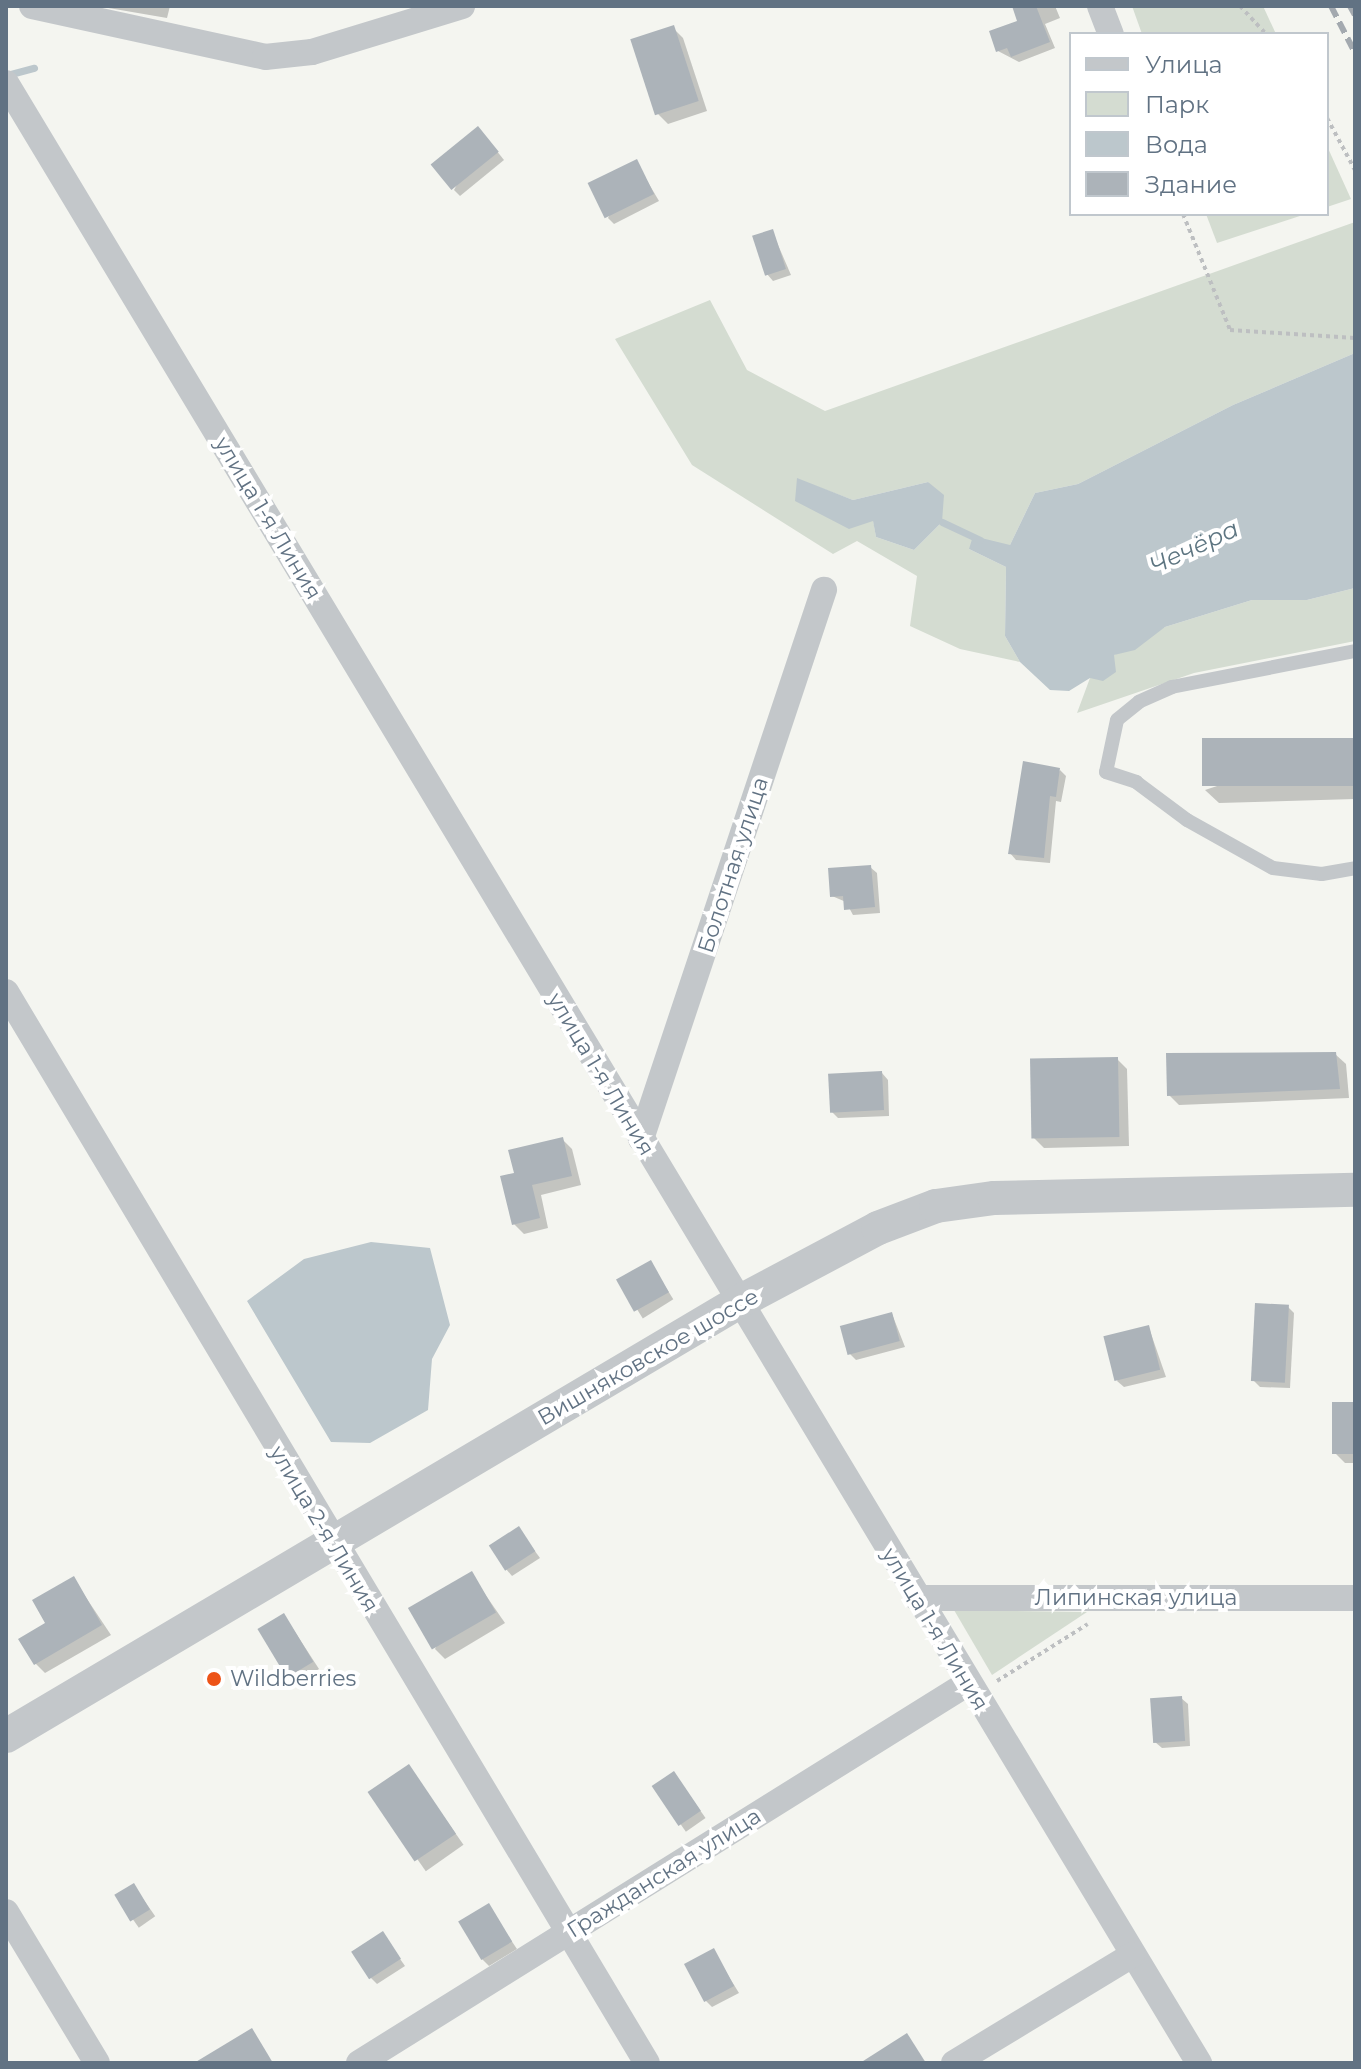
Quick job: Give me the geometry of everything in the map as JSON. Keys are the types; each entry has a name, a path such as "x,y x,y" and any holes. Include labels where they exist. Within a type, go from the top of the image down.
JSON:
{"street":[{"path":"32,6 265,57 312,52 462,6"},
{"path":"1100,6 1110,32"},
{"name":"улица 1-я Линия","path":"6,83 1199,2063"},
{"name":"Болотная улица","path":"641,1139 824,590"},
{"name":"улица 2-я Линия","path":"6,992 333,1544 647,2063"},
{"name":"Вишняковское шоссе","path":"6,1736 739,1302 878,1228 961,1201 1355,1190"},
{"name":"Липинская улица","path":"917,1598 1355,1598"},
{"name":"Гражданская улица","path":"359,2063 971,1689"},
{"path":"6,1912 97,2063"},
{"path":"954,2063 1132,1955"}],"lane":[{"path":"1355,651 1172,687 1139,702 1117,720 1106,772 1136,782 1187,820 1273,868 1322,874 1355,868"}],"path":[{"path":"1240,6 1264,32"},
{"path":"1329,122 1355,170"},
{"path":"1184,216 1230,330 1355,338"},
{"path":"971,1689 1091,1622"}],"green space":[{"path":"1132,6 1263,6 1275,32 1141,32"},
{"path":"1329,150 1351,199 1329,206"},
{"path":"1207,216 1300,216 1217,243"},
{"path":"1355,222 1355,353 1233,405 1078,484 1035,493 1010,545 969,549 1006,567 1005,636 1020,662 960,649 910,626 917,576 857,541 833,554 692,465 615,339 710,300 747,370 825,411","holes":["797,479 853,500 928,482 942,522 914,550 876,537 873,520"]},
{"path":"1355,588 1355,641 1194,673 1077,713 1090,678 1114,655 1165,627 1252,600 1307,600"},
{"path":"954,1610 1087,1612 992,1675"}],"water":[{"path":"1355,353 1355,588 1307,600 1252,600 1165,627 1135,650 1114,655 1116,672 1103,681 1090,678 1069,691 1050,690 1020,662 1005,636 1006,567 969,549 973,536 1010,545 1035,493 1078,484 1233,405"},
{"path":"797,478 853,500 928,482 944,495 942,522 914,550 876,537 873,521 849,529 795,501"},
{"path":"371,1242 430,1248 450,1325 432,1359 428,1410 370,1443 331,1442 247,1301 304,1259"}],"building":[{"path":"1012,6 1036,6 1050,42 1011,57 1007,48 996,52 989,31 1017,21"},
{"path":"674,25 699,101 655,115 630,39"},
{"path":"478,126 499,152 451,190 431,164"},
{"path":"637,159 654,194 605,218 588,183"},
{"path":"773,229 786,269 765,276 752,236"},
{"path":"1202,738 1355,738 1355,786 1202,786"},
{"path":"1023,761 1060,768 1056,797 1050,796 1044,858 1008,854"},
{"path":"871,865 875,907 844,910 843,896 830,897 828,868"},
{"path":"1336,1052 1340,1089 1167,1096 1166,1053"},
{"path":"1118,1057 1119,1137 1031,1139 1030,1059"},
{"path":"882,1071 884,1110 830,1113 828,1074"},
{"path":"563,1137 572,1176 532,1185 540,1218 512,1225 500,1176 514,1173 508,1150"},
{"path":"651,1260 669,1292 634,1312 616,1279"},
{"path":"1255,1303 1289,1305 1285,1383 1251,1381"},
{"path":"892,1312 900,1341 848,1355 840,1326"},
{"path":"1149,1325 1160,1370 1115,1381 1103,1336"},
{"path":"1332,1402 1355,1402 1355,1454 1332,1454"},
{"path":"519,1526 535,1551 505,1571 489,1546"},
{"path":"472,1571 496,1613 432,1650 408,1608"},
{"path":"74,1576 102,1625 34,1665 18,1639 45,1623 32,1600"},
{"path":"284,1613 313,1662 287,1678 257,1629"},
{"path":"1182,1696 1185,1741 1153,1743 1150,1698"},
{"path":"409,1764 456,1834 415,1862 368,1792"},
{"path":"674,1771 701,1811 678,1826 652,1786"},
{"path":"134,1883 150,1910 130,1921 114,1895"},
{"path":"489,1903 512,1942 481,1960 458,1922"},
{"path":"383,1931 401,1959 369,1979 351,1952"},
{"path":"714,1948 734,1986 704,2002 684,1964"},
{"path":"252,2028 273,2063 194,2063"},
{"path":"907,2033 926,2063 860,2063"}],"waterway":[{"path":"7,75 34,68"},
{"name":"Чечёра","path":"942,522 980,540"}],"railway":[{"path":"1331,6 1355,53"},
{"path":"1350,6 1355,15"}],"place":[{"name":"Wildberries","path":"214,1679"}]}
